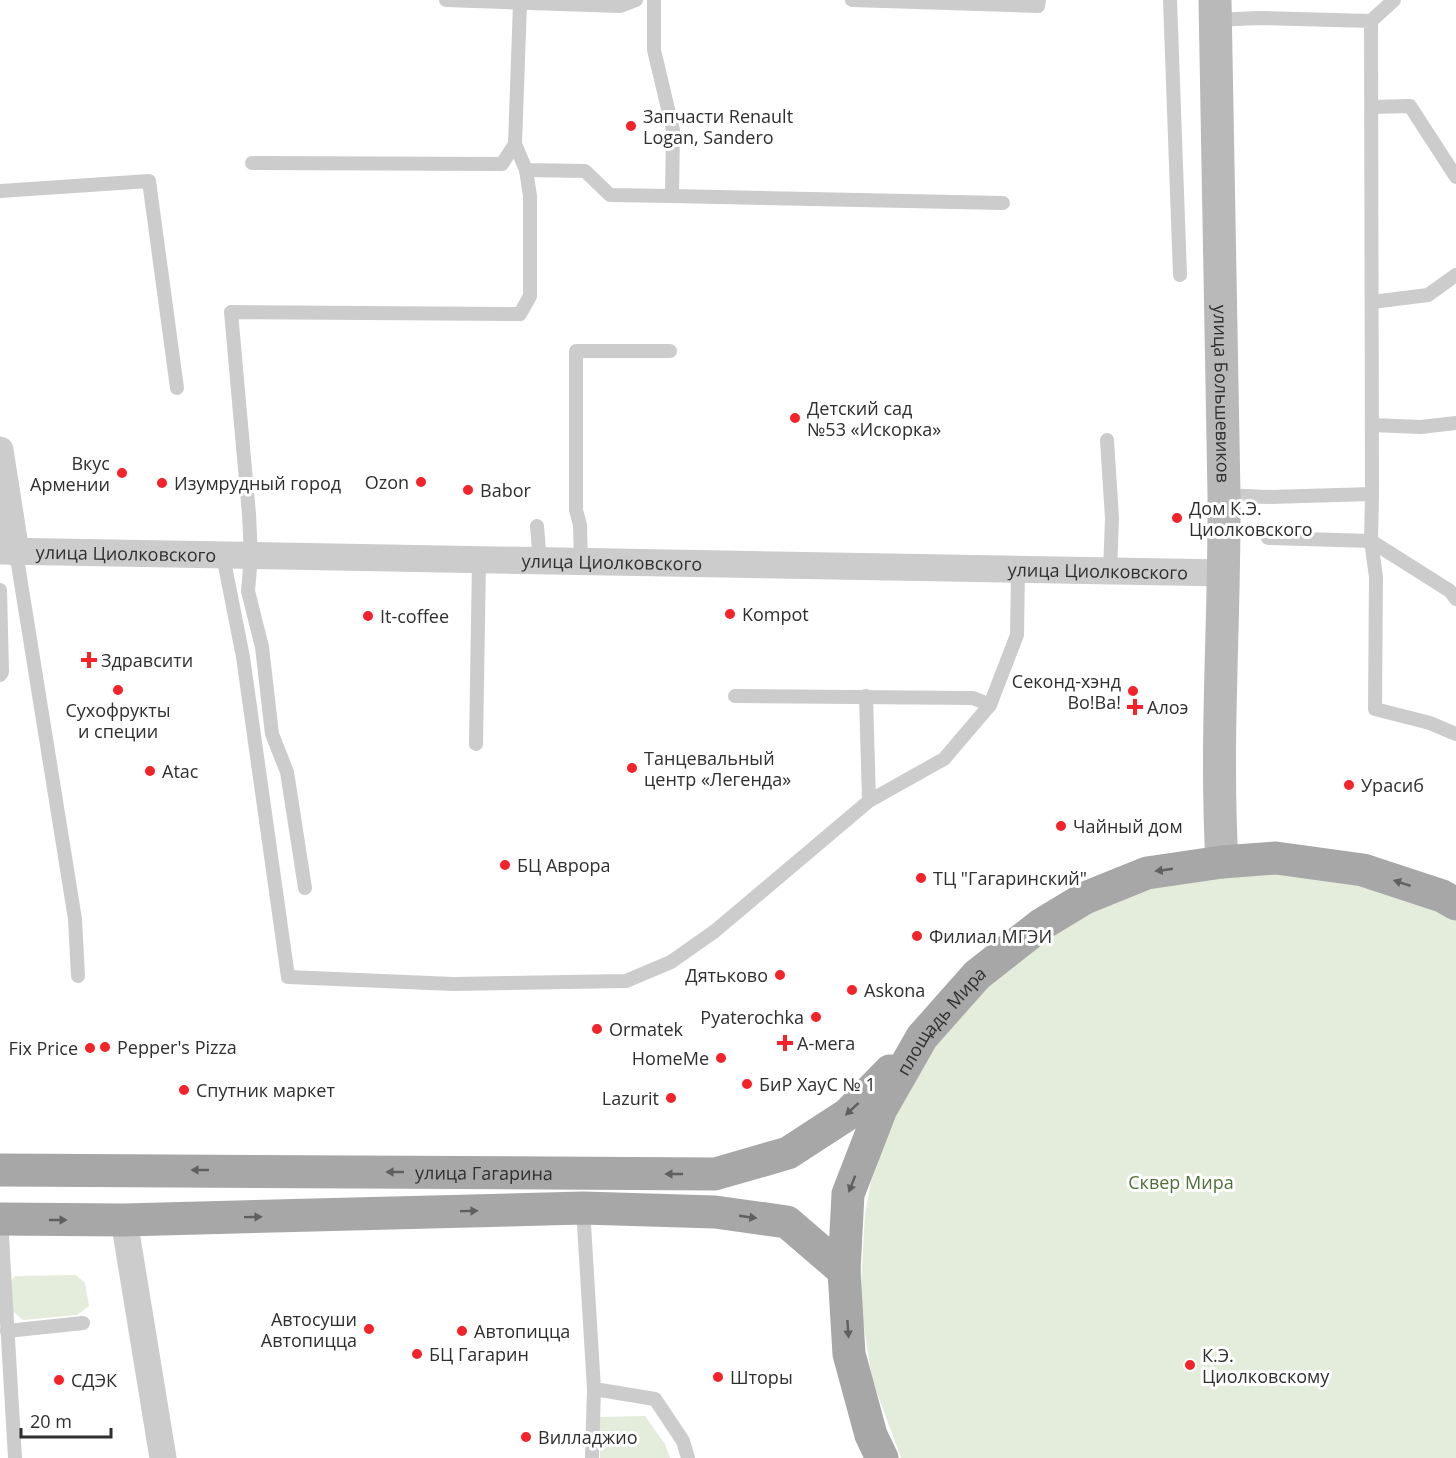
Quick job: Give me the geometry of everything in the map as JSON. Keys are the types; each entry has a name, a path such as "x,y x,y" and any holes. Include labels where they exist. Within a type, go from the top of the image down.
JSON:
{"main road":[{"name":"площадь Мира","path":"882,1458 871,1435 849,1354 844,1271 848,1194 881,1109 922,1037 977,975 1042,924 1085,898 1147,873 1222,862 1276,858 1363,870 1442,896 1456,904"},
{"name":"улица Гагарина","path":"0,1170 715,1174 788,1153 848,1114 922,1037"},
{"name":"улица Гагарина","path":"1,1219 124,1220 583,1208 715,1212 787,1222 844,1271"}],"street":[{"name":"улица Большевиков","path":"1215,10 1225,573 1219,804 1222,862"},
{"path":"0,450 8,552"},
{"name":"улица Циолковского","path":"8,552 1225,573"},
{"path":"124,1220 163,1458"}],"lane":[{"path":"446,0 621,6 636,0"},
{"path":"654,0 654,50 661,88 673,130 672,196"},
{"path":"852,0 1038,6 1039,0"},
{"path":"1170,0 1179,275"},
{"path":"1215,10 1257,18 1371,21 1394,0"},
{"path":"304,888 287,772 272,734 262,647 248,591 251,556 249,514 231,312 520,314 530,296 530,196 526,170 515,144 520,3"},
{"path":"1371,21 1371,541 1376,576 1375,709 1430,723 1456,734"},
{"path":"1372,107 1410,106 1456,177"},
{"path":"252,163 502,164 515,144"},
{"path":"526,170 585,171 610,195 1003,203"},
{"path":"0,191 149,181 177,388"},
{"path":"1372,302 1428,295 1456,275"},
{"path":"581,563 580,525 576,510 576,351 670,351"},
{"path":"1372,425 1421,426 1456,423"},
{"path":"1107,440 1112,518 1110,572"},
{"path":"1224,495 1267,497 1372,494"},
{"path":"537,526 540,562"},
{"path":"1268,538 1371,541 1450,591 1456,599"},
{"path":"8,552 75,919 78,976"},
{"path":"223,556 243,657 288,976 453,984 626,981 671,962 715,931 868,801 944,759 990,705 1017,635 1018,570"},
{"path":"476,744 479,561"},
{"path":"0,590 2,672 0,675"},
{"path":"735,696 973,698 990,705"},
{"path":"866,696 868,801"},
{"path":"583,1208 594,1389 592,1458"},
{"path":"1,1219 15,1458"},
{"path":"7,1331 83,1323"},
{"path":"594,1389 654,1399 683,1441 688,1458"}],"green space":[{"name":"Сквер Мира","path":"1274,873 1377,887 1456,918 1456,1458 901,1458 872,1379 860,1301 865,1214 871,1182 882,1147 914,1077 959,1013 1015,959 1081,917 1154,888 1195,880"},
{"path":"76,1275 85,1283 89,1306 77,1315 23,1320 9,1308 6,1288 15,1276"},
{"path":"645,1416 665,1444 670,1458 600,1458 599,1417"}],"place":[{"name":"Запчасти Renault Logan, Sandero","path":"631,126"},
{"name":"Детский сад №53 «Искорка»","path":"795,418"},
{"name":"Вкус Армении","path":"122,473"},
{"name":"Ozon","path":"421,482"},
{"name":"Изумрудный город","path":"162,483"},
{"name":"Babor","path":"468,490"},
{"name":"Дом К.Э. Циолковского","path":"1177,518"},
{"name":"Kompot","path":"730,614"},
{"name":"It-coffee","path":"368,616"},
{"name":"Здравсити","path":"89,660"},
{"name":"Сухофрукты и специи","path":"118,690"},
{"name":"Секонд-хэнд Во!Ва!","path":"1133,691"},
{"name":"Алоэ","path":"1135,707"},
{"name":"Танцевальный центр «Легенда»","path":"632,768"},
{"name":"Atac","path":"150,771"},
{"name":"Урасиб","path":"1349,785"},
{"name":"Чайный дом","path":"1061,826"},
{"name":"БЦ Аврора","path":"505,865"},
{"name":"ТЦ \"Гагаринский\"","path":"921,878"},
{"name":"Филиал МГЭИ","path":"917,936"},
{"name":"Дятьково","path":"780,975"},
{"name":"Askona","path":"852,990"},
{"name":"Pyaterochka","path":"816,1017"},
{"name":"Ormatek","path":"597,1029"},
{"name":"А-мега","path":"785,1043"},
{"name":"Pepper's Pizza","path":"105,1047"},
{"name":"Fix Price","path":"90,1048"},
{"name":"HomeMe","path":"721,1058"},
{"name":"БиР ХауС № 1","path":"747,1084"},
{"name":"Спутник маркет","path":"184,1090"},
{"name":"Lazurit","path":"671,1098"},
{"name":"Автосуши Автопицца","path":"369,1329"},
{"name":"Автопицца","path":"462,1331"},
{"name":"БЦ Гагарин","path":"417,1354"},
{"name":"К.Э. Циолковскому","path":"1190,1365"},
{"name":"Шторы","path":"718,1377"},
{"name":"СДЭК","path":"59,1380"},
{"name":"Вилладжио","path":"526,1437"}]}
